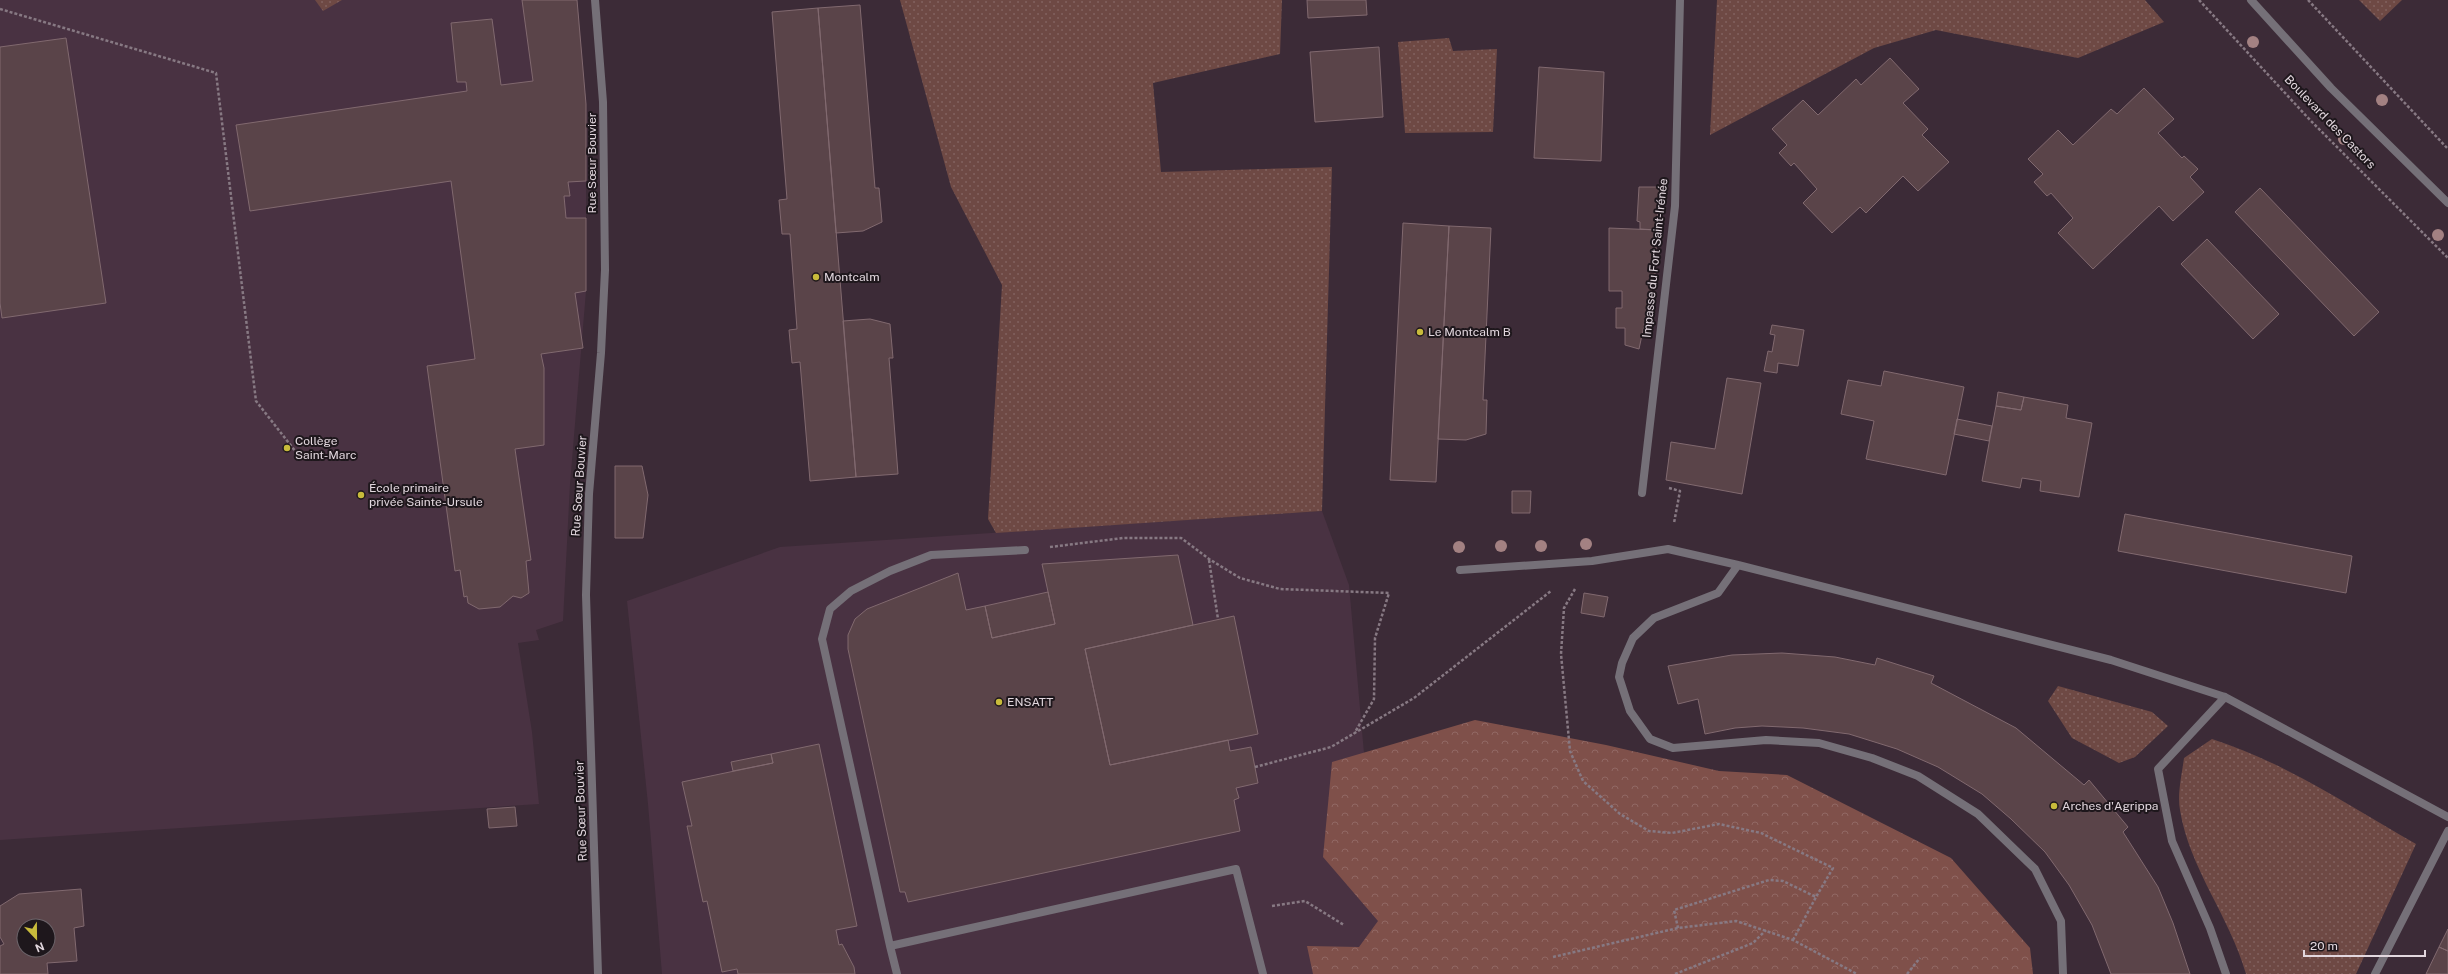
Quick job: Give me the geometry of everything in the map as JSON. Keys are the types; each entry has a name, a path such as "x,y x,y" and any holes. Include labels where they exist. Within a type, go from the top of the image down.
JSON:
{"street":[{"name":"Rue Sœur Bouvier","path":"595,0 604,102 605,270 601,353 589,494 586,595 598,974"},
{"name":"Impasse du Fort Saint-Irénée","path":"1642,493 1675,206 1680,0"},
{"name":"Boulevard des Castors","path":"2251,0 2331,88 2448,203"},
{"path":"1460,570 1592,561 1668,549 1738,566 2111,660 2225,697 2448,817"},
{"path":"897,974 822,639 830,609 858,588 890,571 931,555 1025,550"},
{"path":"1738,566 1718,593 1654,618 1633,638 1622,663 1619,677 1630,711 1650,739 1673,748 1766,740 1819,743 1872,758 1918,776 1978,814 2035,869 2061,921 2063,974"},
{"path":"2225,697 2158,769 2172,841 2210,928 2226,974"},
{"path":"2375,974 2448,831"},
{"path":"890,946 1236,869 1263,974"}],"path":[{"name":"Boulevard des Castors","path":"2199,0 2310,120 2448,258"},
{"path":"2308,0 2448,149"},
{"path":"0,9 216,73 256,400 299,456"},
{"path":"1642,493 1664,487 1680,491 1668,549"},
{"path":"1025,550 1123,538 1181,538 1208,559 1240,578 1280,590 1389,593 1375,638 1374,700 1354,734"},
{"path":"1208,559 1218,619"},
{"path":"1255,766 1331,747 1354,734 1414,698 1554,590"},
{"path":"1793,940 1833,868"},
{"path":"1678,928 1674,910 1769,880 1783,881 1816,897"},
{"path":"1246,910 1305,902 1344,925"},
{"path":"1552,957 1678,928 1736,921 1766,929 1793,940 1858,974"},
{"path":"1675,974 1753,943 1766,929"},
{"path":"1907,974 1920,958"}],"shaded area":[{"name":"Collège Saint-Marc","path":"0,0 577,0 586,104 586,291 570,484 563,621 536,630 539,640 518,643 532,732 539,804 0,840"},
{"path":"315,0 342,0 323,11"},
{"path":"900,0 1282,0 1280,54 1153,83 1161,172 1332,167 1322,511 996,533 988,519 1002,285 951,187"},
{"path":"1717,0 2145,0 2164,22 2078,58 1936,30 1874,48 1710,135"},
{"path":"2359,0 2402,0 2380,21"},
{"path":"1449,38 1453,51 1497,49 1493,132 1405,133 1398,42"},
{"name":"ENSATT","path":"1322,511 1349,585 1379,921 1378,974 662,974 648,804 627,601 780,547"},
{"path":"2058,686 2152,712 2168,726 2135,757 2119,763 2072,738 2048,701"},
{"path":"2212,739 2291,772 2416,844 2356,974 2246,974 2230,932 2192,852 2185,831 2179,804 2179,791 2184,758"}],"green space":[{"path":"1475,720 1606,745 1719,771 1787,775 1951,858 2030,948 2033,974 1313,974 1307,946 1359,947 1378,921 1323,857 1332,762"}],"building":[{"path":"522,0 577,0 586,104 586,181 568,182 570,196 564,196 566,218 586,218 586,291 575,293 583,348 541,354 544,368 544,445 515,449 531,560 526,561 529,593 521,598 513,596 500,607 479,609 468,603 467,596 464,597 460,570 455,571 427,366 475,359 451,181 250,211 236,125 467,91 466,82 457,82 451,23 492,19 501,85 533,81"},
{"path":"1307,0 1366,0 1367,15 1308,18"},
{"path":"860,5 875,188 879,188 882,222 863,231 836,233 818,8"},
{"name":"Montcalm","path":"818,8 856,477 810,481 800,362 792,363 789,330 797,329 790,234 782,234 779,200 787,199 772,12"},
{"path":"66,38 106,303 2,318 0,303 0,47"},
{"path":"1379,47 1383,117 1315,122 1310,52"},
{"path":"1890,58 1919,89 1903,103 1928,129 1922,135 1949,162 1918,191 1903,176 1866,213 1860,207 1832,233 1803,203 1817,189 1794,163 1791,166 1779,153 1787,145 1772,129 1803,100 1818,115 1856,79 1861,85"},
{"path":"1539,67 1604,72 1601,161 1534,158"},
{"path":"2144,88 2174,119 2158,133 2182,158 2184,156 2198,169 2190,177 2204,192 2173,221 2159,206 2093,269 2058,233 2073,218 2051,193 2047,196 2034,182 2043,174 2028,159 2058,130 2073,145 2111,109 2117,114"},
{"path":"1639,187 1659,187 1657,230 1640,229 1640,222 1637,221"},
{"path":"2260,188 2379,312 2354,336 2235,212"},
{"name":"Le Montcalm B","path":"1403,223 1449,226 1436,482 1390,480"},
{"path":"1449,226 1491,228 1483,400 1487,400 1486,434 1466,440 1438,439"},
{"path":"1609,228 1657,230 1655,274 1639,349 1625,345 1625,328 1616,328 1616,308 1622,308 1622,291 1609,291"},
{"path":"2207,239 2279,314 2253,339 2181,264"},
{"path":"870,319 890,324 893,358 889,358 898,474 856,477 843,321"},
{"path":"1772,325 1804,330 1798,366 1778,363 1777,373 1764,371 1768,351 1772,352 1775,335 1770,334"},
{"path":"1884,371 1964,387 1946,475 1866,459 1874,421 1841,414 1848,380 1881,386"},
{"path":"1727,378 1761,383 1742,494 1666,480 1671,442 1715,449"},
{"path":"1998,392 2024,397 2021,410 1996,406"},
{"path":"2024,397 2068,405 2066,418 2092,423 2079,497 2040,491 2041,481 2022,478 2020,488 1982,481 1996,406 2021,410"},
{"path":"1957,419 1992,426 1989,441 1954,434"},
{"path":"615,466 642,466 648,495 643,538 615,538"},
{"path":"1512,491 1531,491 1530,513 1512,513"},
{"path":"2125,514 2352,556 2346,593 2118,551"},
{"path":"1178,555 1193,625 1085,649 1110,765 1228,740 1230,751 1251,747 1258,783 1236,788 1239,798 1234,800 1240,831 908,902 905,892 900,892 848,649 848,635 855,619 867,609 958,573 966,610 985,606 992,638 1055,624 1042,564"},
{"path":"1048,592 1055,624 992,638 985,606"},
{"path":"1584,593 1608,597 1604,617 1581,613"},
{"path":"1234,616 1258,734 1110,765 1085,649"},
{"name":"Arches d'Agrippa","path":"1782,653 1835,657 1875,665 1877,658 1934,676 1931,683 2016,728 2084,785 2089,780 2128,827 2123,832 2158,887 2173,923 2190,974 2111,974 2092,925 2069,885 2045,852 2011,819 1982,794 1938,767 1897,749 1849,734 1803,728 1762,726 1735,728 1705,734 1698,699 1678,704 1668,666 1732,655"},
{"path":"819,744 857,926 836,930 839,945 842,944 854,967 855,974 738,974 737,969 722,972 707,901 703,902 687,826 692,826 682,782 773,763 771,754"},
{"path":"771,754 773,763 733,771 731,762"},
{"path":"515,807 517,826 489,828 487,809"},
{"path":"81,889 84,926 74,928 77,961 47,963 48,974 0,974 0,946 4,944 0,937 0,906 19,894"},
{"path":"2448,929 2448,951 2439,947"},
{"path":"2439,947 2448,951 2448,974 2426,974"}],"place":[{"name":"Montcalm","path":"816,277"},
{"name":"Le Montcalm B","path":"1420,332"},
{"name":"Collège Saint-Marc","path":"287,448"},
{"name":"École primaire privée Sainte-Ursule","path":"361,495"},
{"name":"ENSATT","path":"999,702"},
{"name":"Arches d'Agrippa","path":"2054,806"}]}
